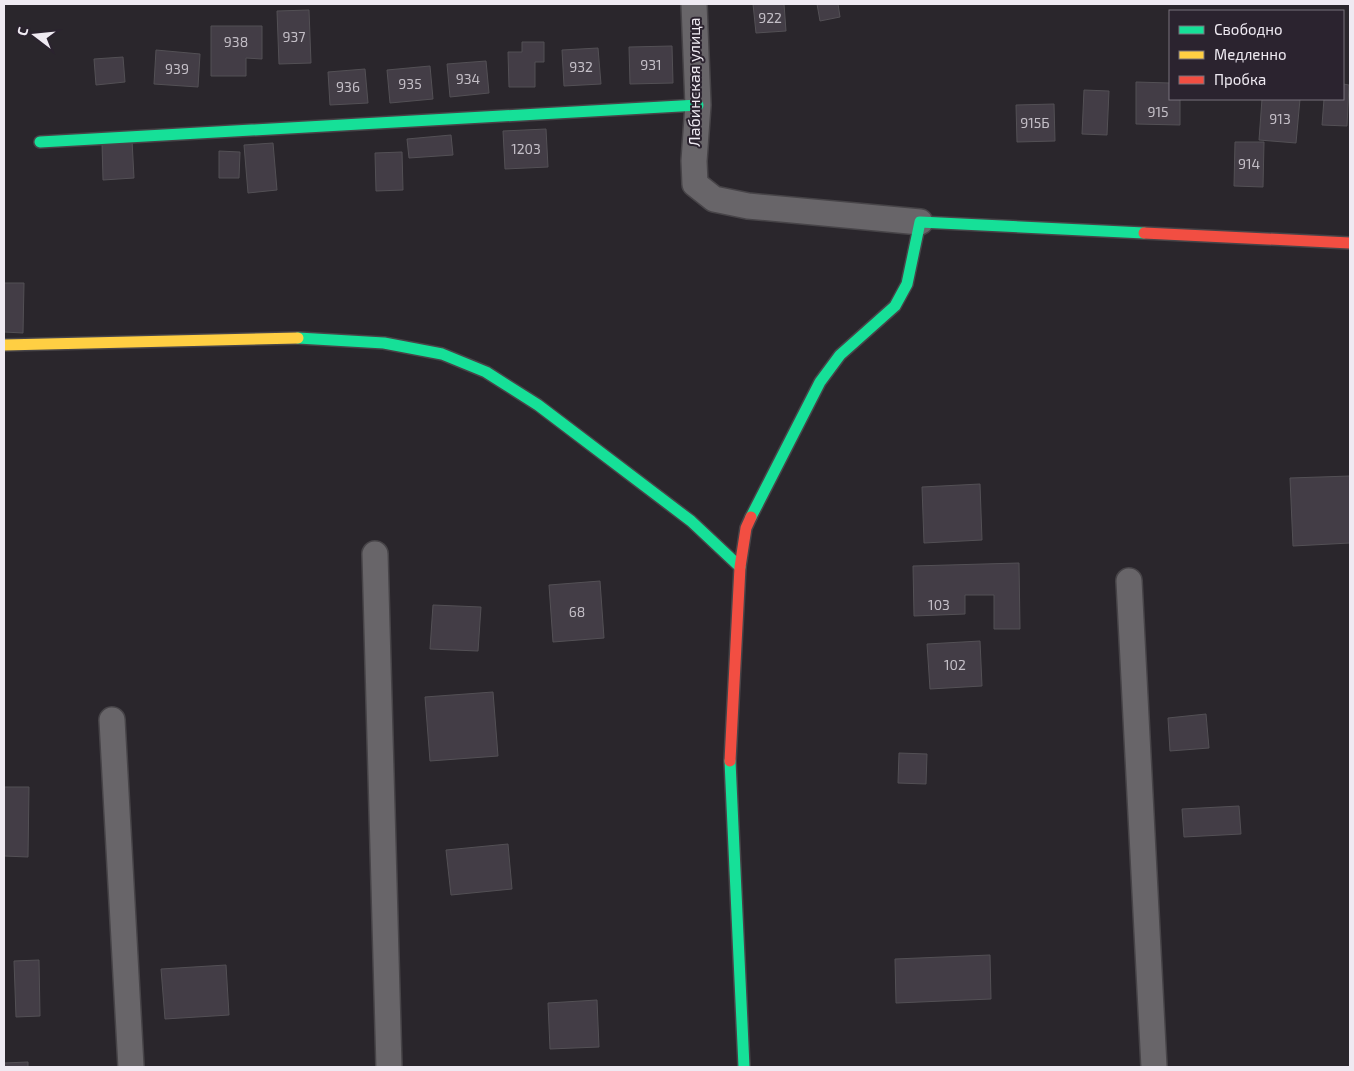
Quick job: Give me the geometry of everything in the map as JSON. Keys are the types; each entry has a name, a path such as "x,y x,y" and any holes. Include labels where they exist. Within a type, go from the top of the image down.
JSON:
{"street":[{"name":"Лабинская улица","path":"694,4 698,105 694,161 695,184 714,198 748,206 920,222"},
{"path":"40,142 698,105"},
{"path":"744,1067 730,760 740,566 746,528 820,382 840,355 895,306 907,284 920,222 1350,243"},
{"path":"4,345 300,338 384,342 442,354 486,372 538,405 691,521 740,566"},
{"path":"375,554 389,1067"},
{"path":"1129,581 1154,1067"},
{"path":"112,720 131,1067"}],"building":[{"path":"753,4 784,4 786,31 756,33"},
{"path":"817,4 838,4 840,17 820,21"},
{"path":"309,10 311,63 279,64 277,11"},
{"path":"211,26 262,26 262,59 246,58 246,76 211,76"},
{"path":"522,42 544,42 544,62 535,62 535,87 509,87 508,52 522,52"},
{"path":"672,46 673,83 630,84 629,47"},
{"path":"598,48 601,84 564,86 562,50"},
{"path":"156,50 200,54 198,87 154,84"},
{"path":"123,57 125,82 96,85 94,59"},
{"path":"486,61 489,93 450,97 447,64"},
{"path":"430,66 433,99 390,103 387,70"},
{"path":"365,69 368,103 330,105 328,72"},
{"path":"1136,82 1169,83 1169,100 1180,100 1180,125 1136,124"},
{"path":"1344,84 1349,85 1347,126 1322,125 1324,100 1344,100"},
{"path":"1084,90 1109,91 1107,135 1082,134"},
{"path":"1262,100 1300,100 1296,143 1259,140"},
{"path":"1054,104 1055,141 1017,142 1016,105"},
{"path":"546,129 548,167 505,169 503,131"},
{"path":"451,135 453,155 409,158 407,139"},
{"path":"132,140 134,178 103,180 102,142"},
{"path":"1235,142 1264,142 1263,187 1234,186"},
{"path":"273,143 277,190 248,193 244,145"},
{"path":"219,151 240,152 239,178 219,178"},
{"path":"402,152 403,190 376,191 375,153"},
{"path":"4,283 24,283 23,333 4,332"},
{"path":"1350,476 1350,543 1293,546 1290,478"},
{"path":"980,484 982,540 924,543 922,487"},
{"path":"1019,563 1020,629 994,629 994,595 965,595 965,614 914,616 913,566"},
{"path":"600,581 604,638 553,642 549,585"},
{"path":"433,605 481,607 478,651 430,649"},
{"path":"980,641 982,686 930,689 927,644"},
{"path":"493,692 498,756 430,761 425,697"},
{"path":"1206,714 1209,748 1170,751 1168,718"},
{"path":"899,753 927,754 926,784 898,783"},
{"path":"4,787 29,787 28,857 4,856"},
{"path":"1239,806 1241,834 1184,837 1182,809"},
{"path":"508,844 512,889 451,895 446,850"},
{"path":"990,955 991,999 896,1003 895,959"},
{"path":"39,960 40,1016 16,1017 14,961"},
{"path":"226,965 229,1015 165,1019 161,969"},
{"path":"597,1000 599,1047 550,1049 548,1003"},
{"path":"28,1062 28,1067 4,1067 4,1063"}],"traffic: fast":[{"path":"40,142 698,105"},
{"path":"751,517 820,382 840,355 895,306 907,284 920,222 1144,233"},
{"path":"298,338 384,343 442,354 486,372 538,405 691,521 740,567"},
{"path":"730,761 744,1067"}],"traffic: slow":[{"path":"4,345 298,338"}],"traffic: jam":[{"path":"1144,233 1350,243"},
{"path":"730,761 740,567 746,528 751,517"}]}
